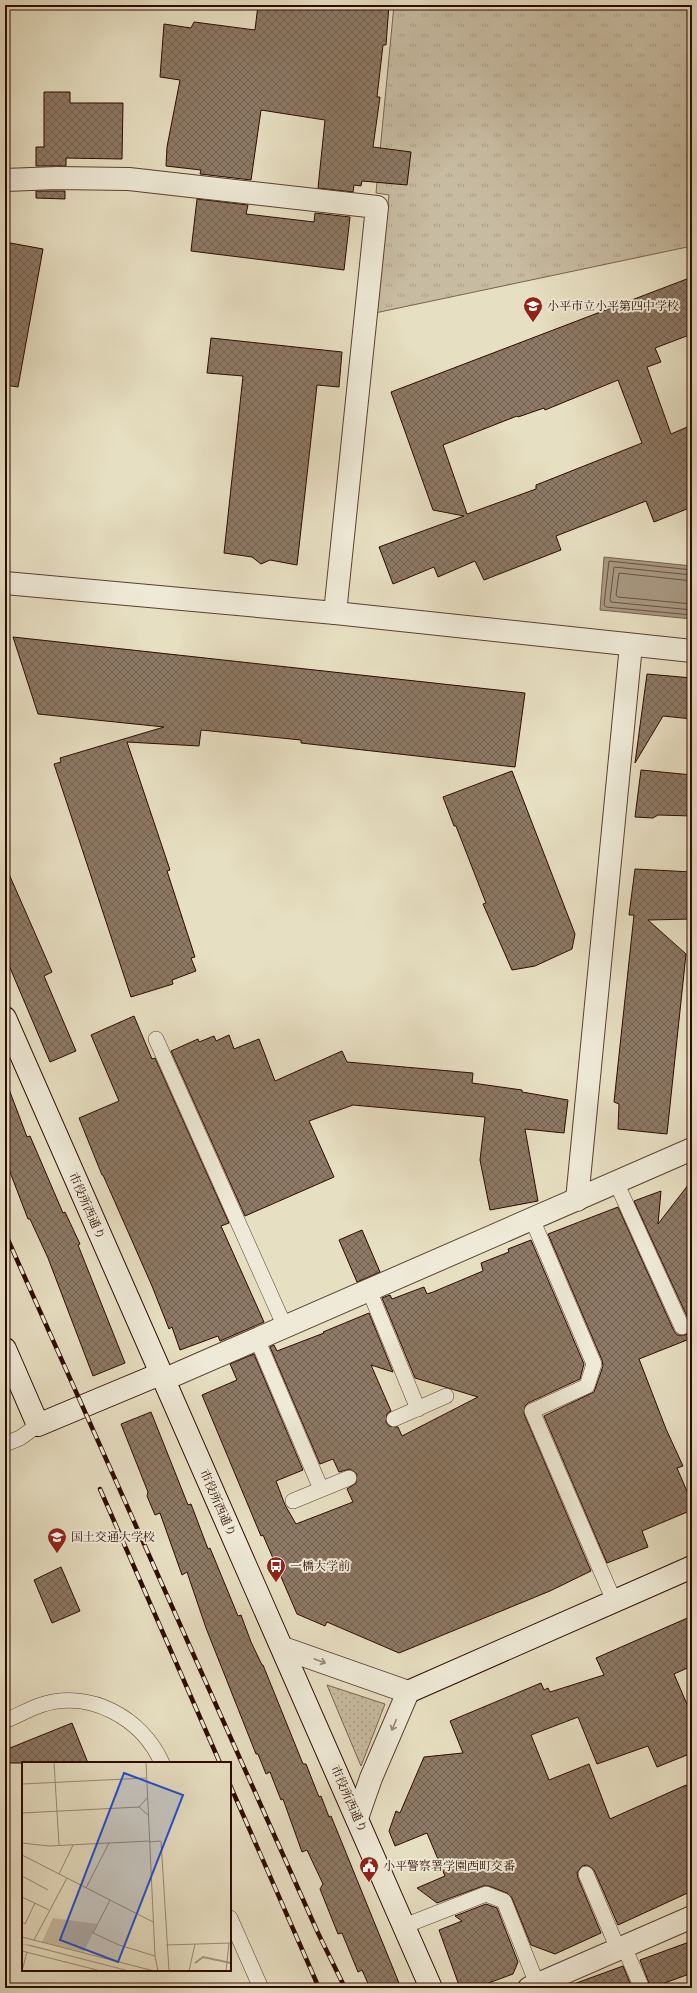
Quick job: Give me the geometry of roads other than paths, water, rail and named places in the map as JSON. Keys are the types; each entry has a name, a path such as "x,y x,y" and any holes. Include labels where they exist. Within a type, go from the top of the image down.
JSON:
{"street":[{"path":"5,180 57,178 128,179 377,207 335,613"},
{"path":"5,583 335,613 692,651"},
{"path":"577,1200 631,645"},
{"name":"市役所西通り","path":"5,1018 162,1377 283,1648 431,1988"},
{"path":"5,1349 38,1425 286,1327 692,1149"},
{"path":"283,1648 408,1692 692,1567"},
{"path":"357,1818 408,1692"},
{"path":"533,1986 692,1917"}],"lane":[{"path":"156,1039 286,1327"},
{"path":"616,1182 682,1327"},
{"path":"532,1219 594,1364 587,1386 532,1411 614,1601"},
{"path":"369,1290 418,1409"},
{"path":"257,1339 321,1489"},
{"path":"394,1419 446,1396"},
{"path":"5,1444 20,1438 38,1425"},
{"path":"293,1501 349,1478"},
{"path":"5,1721 42,1704 73,1700 105,1706 137,1727 156,1751 162,1762"},
{"path":"586,1874 621,1948 642,1988"},
{"path":"404,1926 486,1894 504,1901 533,1986"},
{"path":"231,1920 261,1988"}],"water":[{"path":"604,557 692,566 692,619 600,610"}],"railway":[{"path":"5,1233 318,1933 345,1988"},
{"path":"100,1489 220,1762"},
{"path":"231,1787 319,1988"}],"place":[{"name":"小平市立小平第四中学校","path":"533,323"},
{"name":"国土交通大学校","path":"57,1554"},
{"name":"一橋大学前","path":"276,1583"},
{"name":"小平警察署学園西町交番","path":"369,1883"}]}
